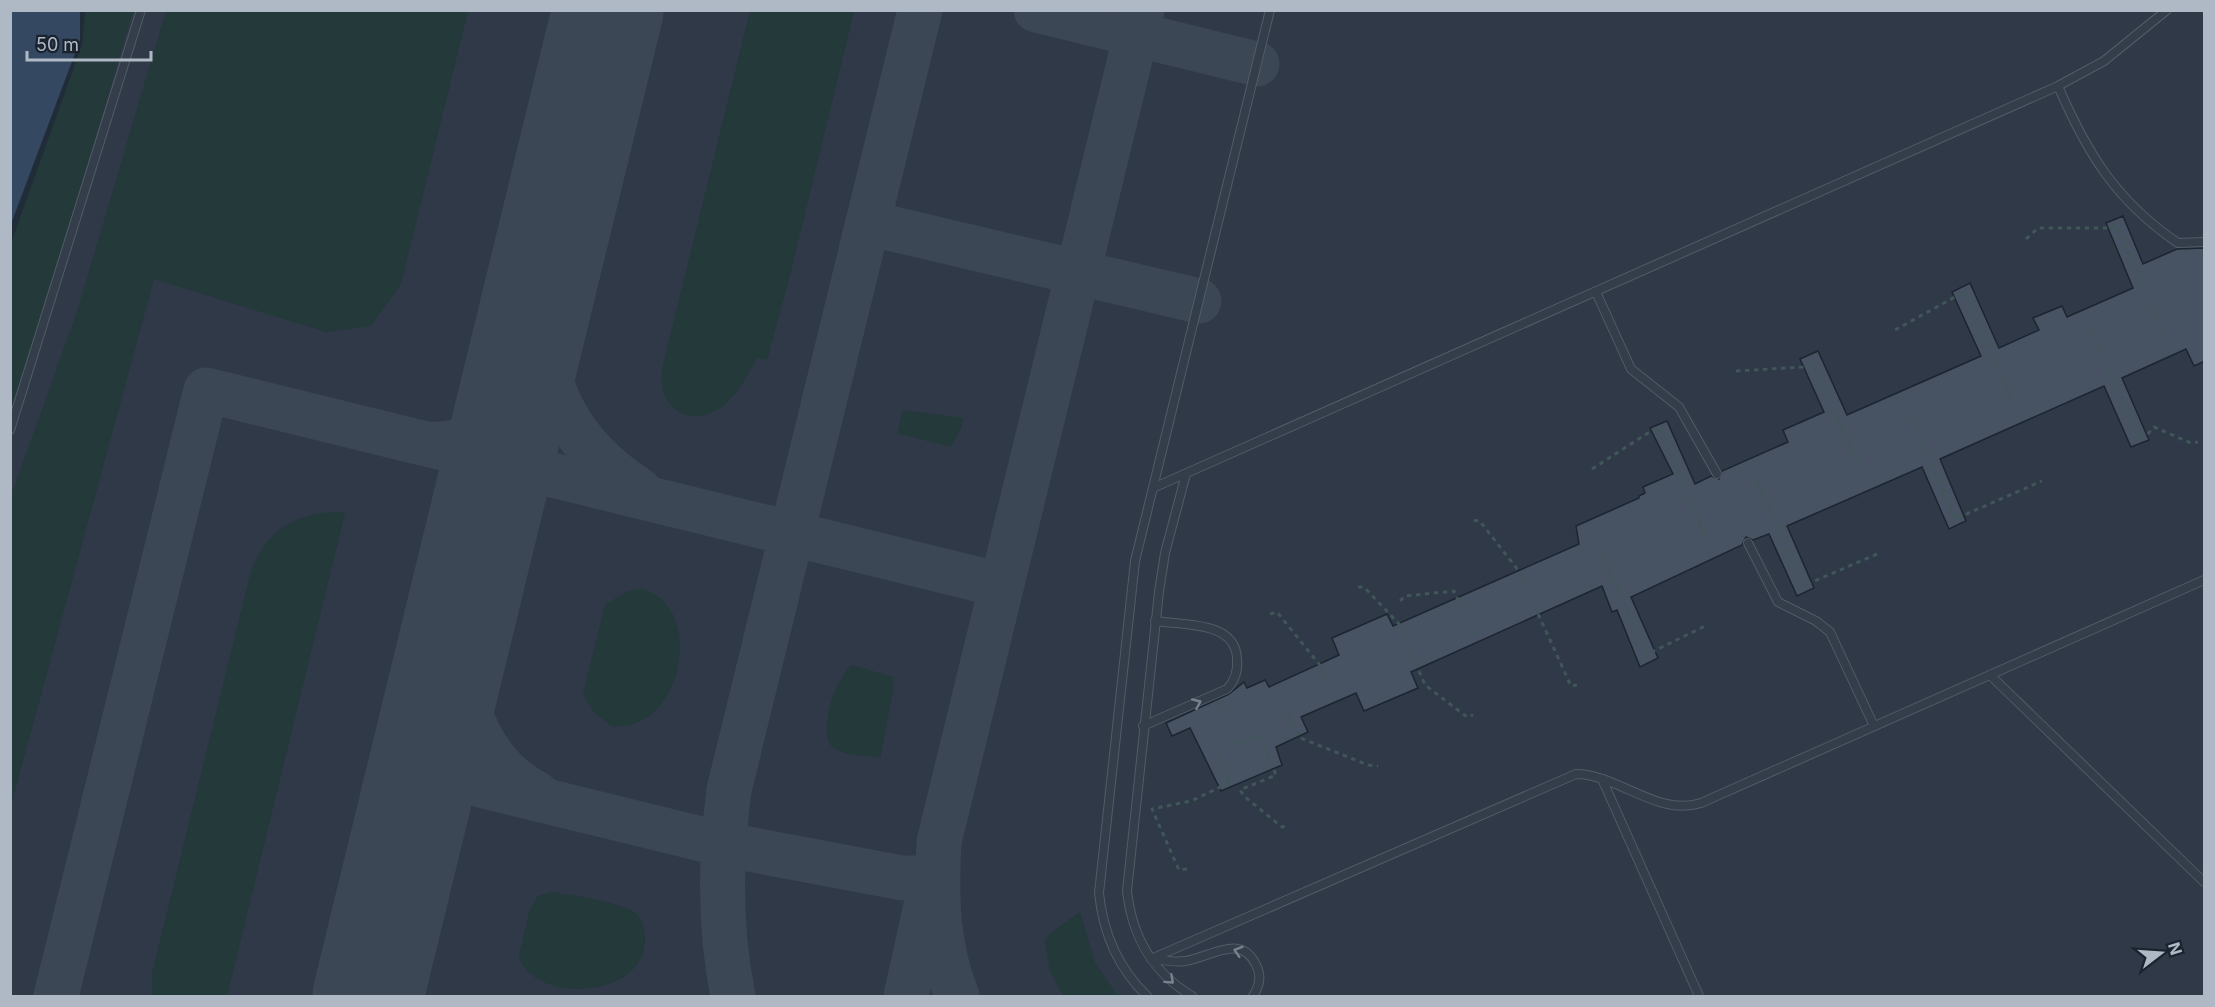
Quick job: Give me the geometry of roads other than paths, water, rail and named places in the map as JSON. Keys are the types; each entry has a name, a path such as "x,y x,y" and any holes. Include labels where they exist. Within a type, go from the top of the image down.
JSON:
{"lane":[{"path":"10,430 141,10"},
{"path":"1147,996 1128,976 1107,935 1100,906 1098,880 1131,583 1270,10"},
{"path":"1153,488 2058,86 2112,56 2167,10"},
{"path":"2058,86 2084,143 2112,185 2178,243 2205,242"},
{"path":"1596,292 1631,369 1679,407 1717,474"},
{"path":"1186,474 1165,553 1155,621 1127,891 1132,919 1151,959 1168,980 1192,996"},
{"path":"1748,543 1778,602 1830,632 1875,726"},
{"path":"1151,959 1560,778 1576,774 1602,779 1664,803 1692,806 2205,580"},
{"path":"1143,726 1227,689 1232,684 1237,670 1235,646 1225,634 1215,629 1155,621"},
{"path":"1990,675 2205,882"},
{"path":"1602,779 1699,996"},
{"path":"1151,959 1187,961 1220,949 1243,951 1258,969 1258,985 1253,996"}],"water":[{"path":"11,10 80,11 80,40 11,224"}]}
